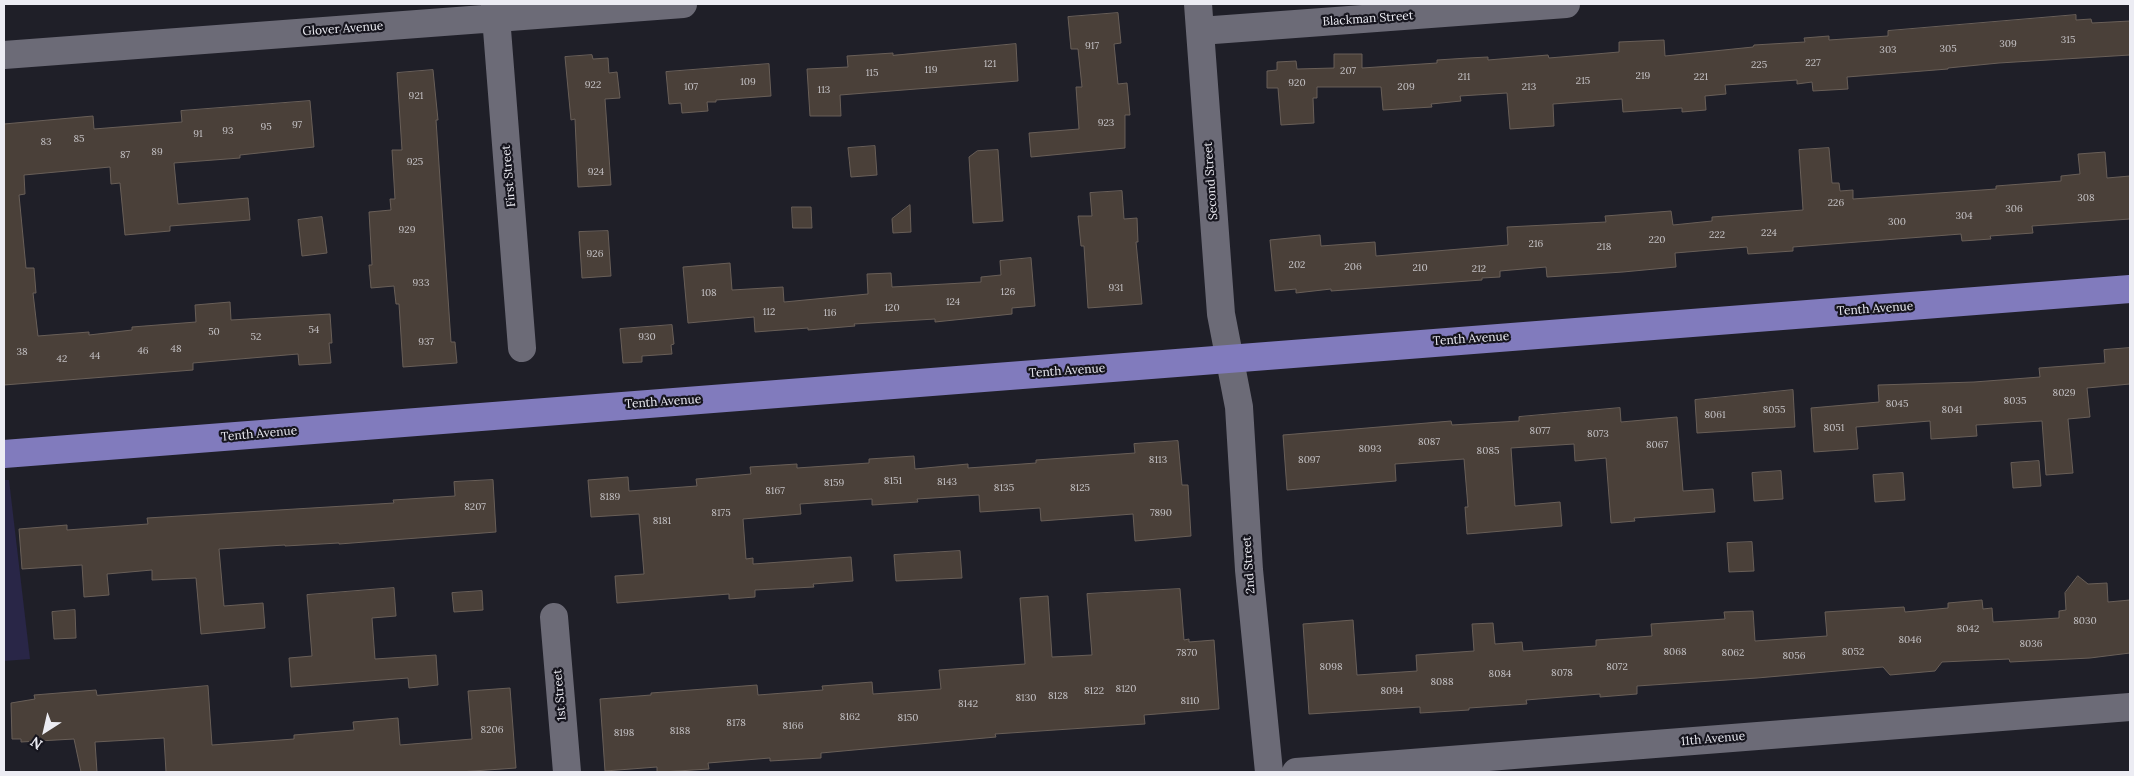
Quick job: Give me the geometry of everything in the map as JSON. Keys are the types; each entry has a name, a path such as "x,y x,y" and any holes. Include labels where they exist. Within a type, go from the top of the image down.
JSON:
{"main road":[{"name":"Tenth Avenue","path":"4,454 2130,289"}],"street":[{"name":"Glover Avenue","path":"4,55 496,11 683,4"},
{"name":"Second Street","path":"1198,4 1221,314 1230,358"},
{"name":"Blackman Street","path":"1200,31 1566,4"},
{"name":"First Street","path":"496,11 522,348"},
{"name":"2nd Street","path":"1230,358 1240,407 1248,570 1269,772"},
{"name":"1st Street","path":"554,617 566,772"},
{"name":"11th Avenue","path":"1296,772 2130,706"}],"shaded area":[{"path":"4,480 9,480 30,659 4,661"}],"building":[{"path":"1118,13 1121,43 1114,44 1118,84 1127,83 1130,115 1125,115 1125,148 1031,157 1029,133 1079,129 1076,87 1082,87 1078,49 1071,49 1068,17"},
{"path":"2076,15 2076,20 2091,19 2092,23 2130,21 2130,55 1999,63 1847,77 1848,89 1813,91 1812,82 1797,84 1797,80 1725,85 1726,94 1705,96 1706,110 1682,112 1682,108 1623,112 1622,99 1553,104 1554,126 1510,129 1507,93 1460,96 1461,101 1431,104 1432,107 1383,110 1381,87 1317,87 1317,98 1313,98 1314,123 1281,125 1278,88 1267,88 1267,71 1277,70 1277,62 1296,61 1297,69 1334,68 1334,54 1362,54 1362,68 1437,63 1437,60 1468,58 1488,57 1488,60 1548,55 1549,58 1619,52 1619,42 1664,40 1665,56 1753,47 1754,45 1805,42 1804,38 1829,36 1829,40 1888,36 1888,31"},
{"path":"1016,44 1018,81 840,95 841,116 810,116 807,69 848,67 847,56 893,53 893,55"},
{"path":"592,55 593,59 608,58 609,73 617,72 620,98 605,99 611,185 578,187 575,119 571,120 565,57"},
{"path":"769,64 771,96 707,102 708,111 682,113 681,103 669,104 666,72"},
{"path":"433,70 438,120 436,120 451,342 455,342 457,363 403,367 399,304 396,304 394,286 371,288 369,265 372,265 369,212 391,210 390,199 395,199 392,150 402,150 397,73"},
{"path":"310,101 314,147 240,155 240,158 174,163 178,204 248,198 250,220 170,226 170,231 125,235 120,183 111,184 110,167 24,175 25,194 19,195 26,268 34,268 36,293 33,293 38,336 89,332 89,335 132,330 132,327 196,322 195,305 230,302 231,320 330,314 332,343 329,343 331,363 299,365 298,354 193,363 193,370 4,385 4,124 93,116 94,129 182,122 181,111"},
{"path":"875,146 877,175 851,177 848,148"},
{"path":"1829,148 1832,183 1839,183 1840,191 1853,190 1853,199 1996,189 1996,186 2061,181 2061,176 2080,174 2078,154 2105,152 2107,178 2130,176 2130,219 2032,226 2033,233 1990,236 1991,239 1962,241 1961,234 1793,247 1793,251 1748,254 1747,247 1675,253 1676,267 1623,272 1547,277 1546,267 1500,271 1500,277 1482,278 1482,280 1331,291 1331,289 1296,293 1296,289 1275,291 1270,240 1320,235 1321,246 1375,242 1376,256 1508,245 1507,227 1606,222 1605,216 1671,211 1673,225 1712,221 1712,217 1803,210 1799,150"},
{"path":"998,150 1003,221 973,223 969,157 977,151"},
{"path":"1122,191 1124,219 1137,218 1138,242 1136,242 1142,304 1088,308 1084,246 1081,246 1078,216 1092,216 1090,193"},
{"path":"910,205 911,232 893,233 892,219"},
{"path":"792,207 811,207 812,228 793,228"},
{"path":"322,217 327,253 302,256 298,220"},
{"path":"608,231 611,276 582,278 579,232"},
{"path":"1031,258 1035,306 1012,308 1012,314 935,322 935,319 854,324 855,326 808,330 808,328 755,332 754,317 688,323 683,267 730,263 732,290 783,287 784,302 868,294 867,274 891,273 892,287 981,282 981,277 1001,275 1000,261"},
{"path":"672,325 674,344 671,345 672,354 642,356 642,362 623,363 620,329"},
{"path":"2130,348 2130,384 2087,388 2090,417 2068,419 2073,473 2046,475 2042,421 1976,425 1977,436 1931,439 1930,421 1856,427 1858,449 1814,452 1811,408 1879,402 1878,385 1974,382 2040,377 2039,368 2105,363 2104,350"},
{"path":"1793,390 1795,427 1697,433 1695,400"},
{"path":"1620,408 1621,422 1677,417 1683,491 1713,489 1715,512 1634,518 1635,521 1611,523 1606,458 1575,461 1574,444 1511,448 1515,506 1560,502 1562,526 1467,534 1465,507 1468,507 1464,459 1395,464 1396,481 1287,490 1283,435 1451,421 1452,425 1519,421 1519,417"},
{"path":"1178,441 1182,485 1188,485 1191,536 1135,541 1133,514 1041,521 1040,508 980,512 979,495 917,499 918,502 872,505 872,499 800,504 801,514 743,519 746,559 753,558 753,564 851,557 853,581 813,584 814,587 755,590 755,597 729,599 729,594 617,603 615,576 644,574 639,514 591,517 588,480 628,477 629,491 697,486 696,479 751,474 750,467 797,464 797,468 869,463 869,459 914,456 915,469 968,464 968,468 1036,463 1036,460 1135,453 1134,444"},
{"path":"2039,461 2041,486 2013,488 2011,463"},
{"path":"1781,471 1783,499 1754,501 1752,473"},
{"path":"1903,473 1905,500 1875,502 1873,475"},
{"path":"493,480 496,532 339,544 219,549 224,606 263,603 265,628 201,634 196,578 152,580 152,570 107,574 109,595 84,597 82,565 22,569 19,529 67,525 67,530 148,524 147,518 394,503 393,500 455,496 454,482"},
{"path":"1752,542 1754,571 1729,572 1727,543"},
{"path":"960,551 962,578 896,581 894,555"},
{"path":"2078,576 2088,584 2107,583 2108,602 2130,600 2130,653 2090,658 2010,662 2009,659 1942,662 1935,671 1890,675 1883,667 1637,686 1637,694 1600,697 1600,694 1526,700 1527,704 1469,708 1469,710 1420,713 1420,707 1309,714 1303,624 1353,620 1357,675 1417,671 1416,655 1474,651 1472,624 1493,623 1495,644 1522,642 1523,651 1596,646 1596,640 1652,636 1651,624 1725,619 1724,612 1753,611 1755,641 1827,636 1825,612 1904,607 1905,612 1948,608 1948,603 1982,600 1983,609 1992,608 1993,622 2059,618 2059,611 2066,610 2065,593"},
{"path":"394,588 396,616 372,618 375,659 436,655 438,685 409,688 408,678 291,687 289,658 312,656 307,595"},
{"path":"1180,589 1184,640 1189,639 1189,642 1214,640 1219,709 1144,715 1145,724 995,734 996,737 821,753 821,758 770,761 770,758 708,763 709,769 661,772 657,772 657,767 605,771 600,699 757,685 758,695 823,690 822,686 872,682 873,694 941,689 939,670 1025,664 1020,598 1048,596 1052,657 1092,655 1087,594"},
{"path":"482,591 483,610 454,612 452,593"},
{"path":"75,610 76,638 54,639 52,612"},
{"path":"208,686 212,745 294,739 294,735 354,730 353,722 398,718 400,745 472,739 468,691 510,688 516,768 459,772 166,772 164,738 95,742 97,772 81,772 74,739 21,742 21,739 12,739 11,703 35,699 34,695 96,690 97,695"}]}
